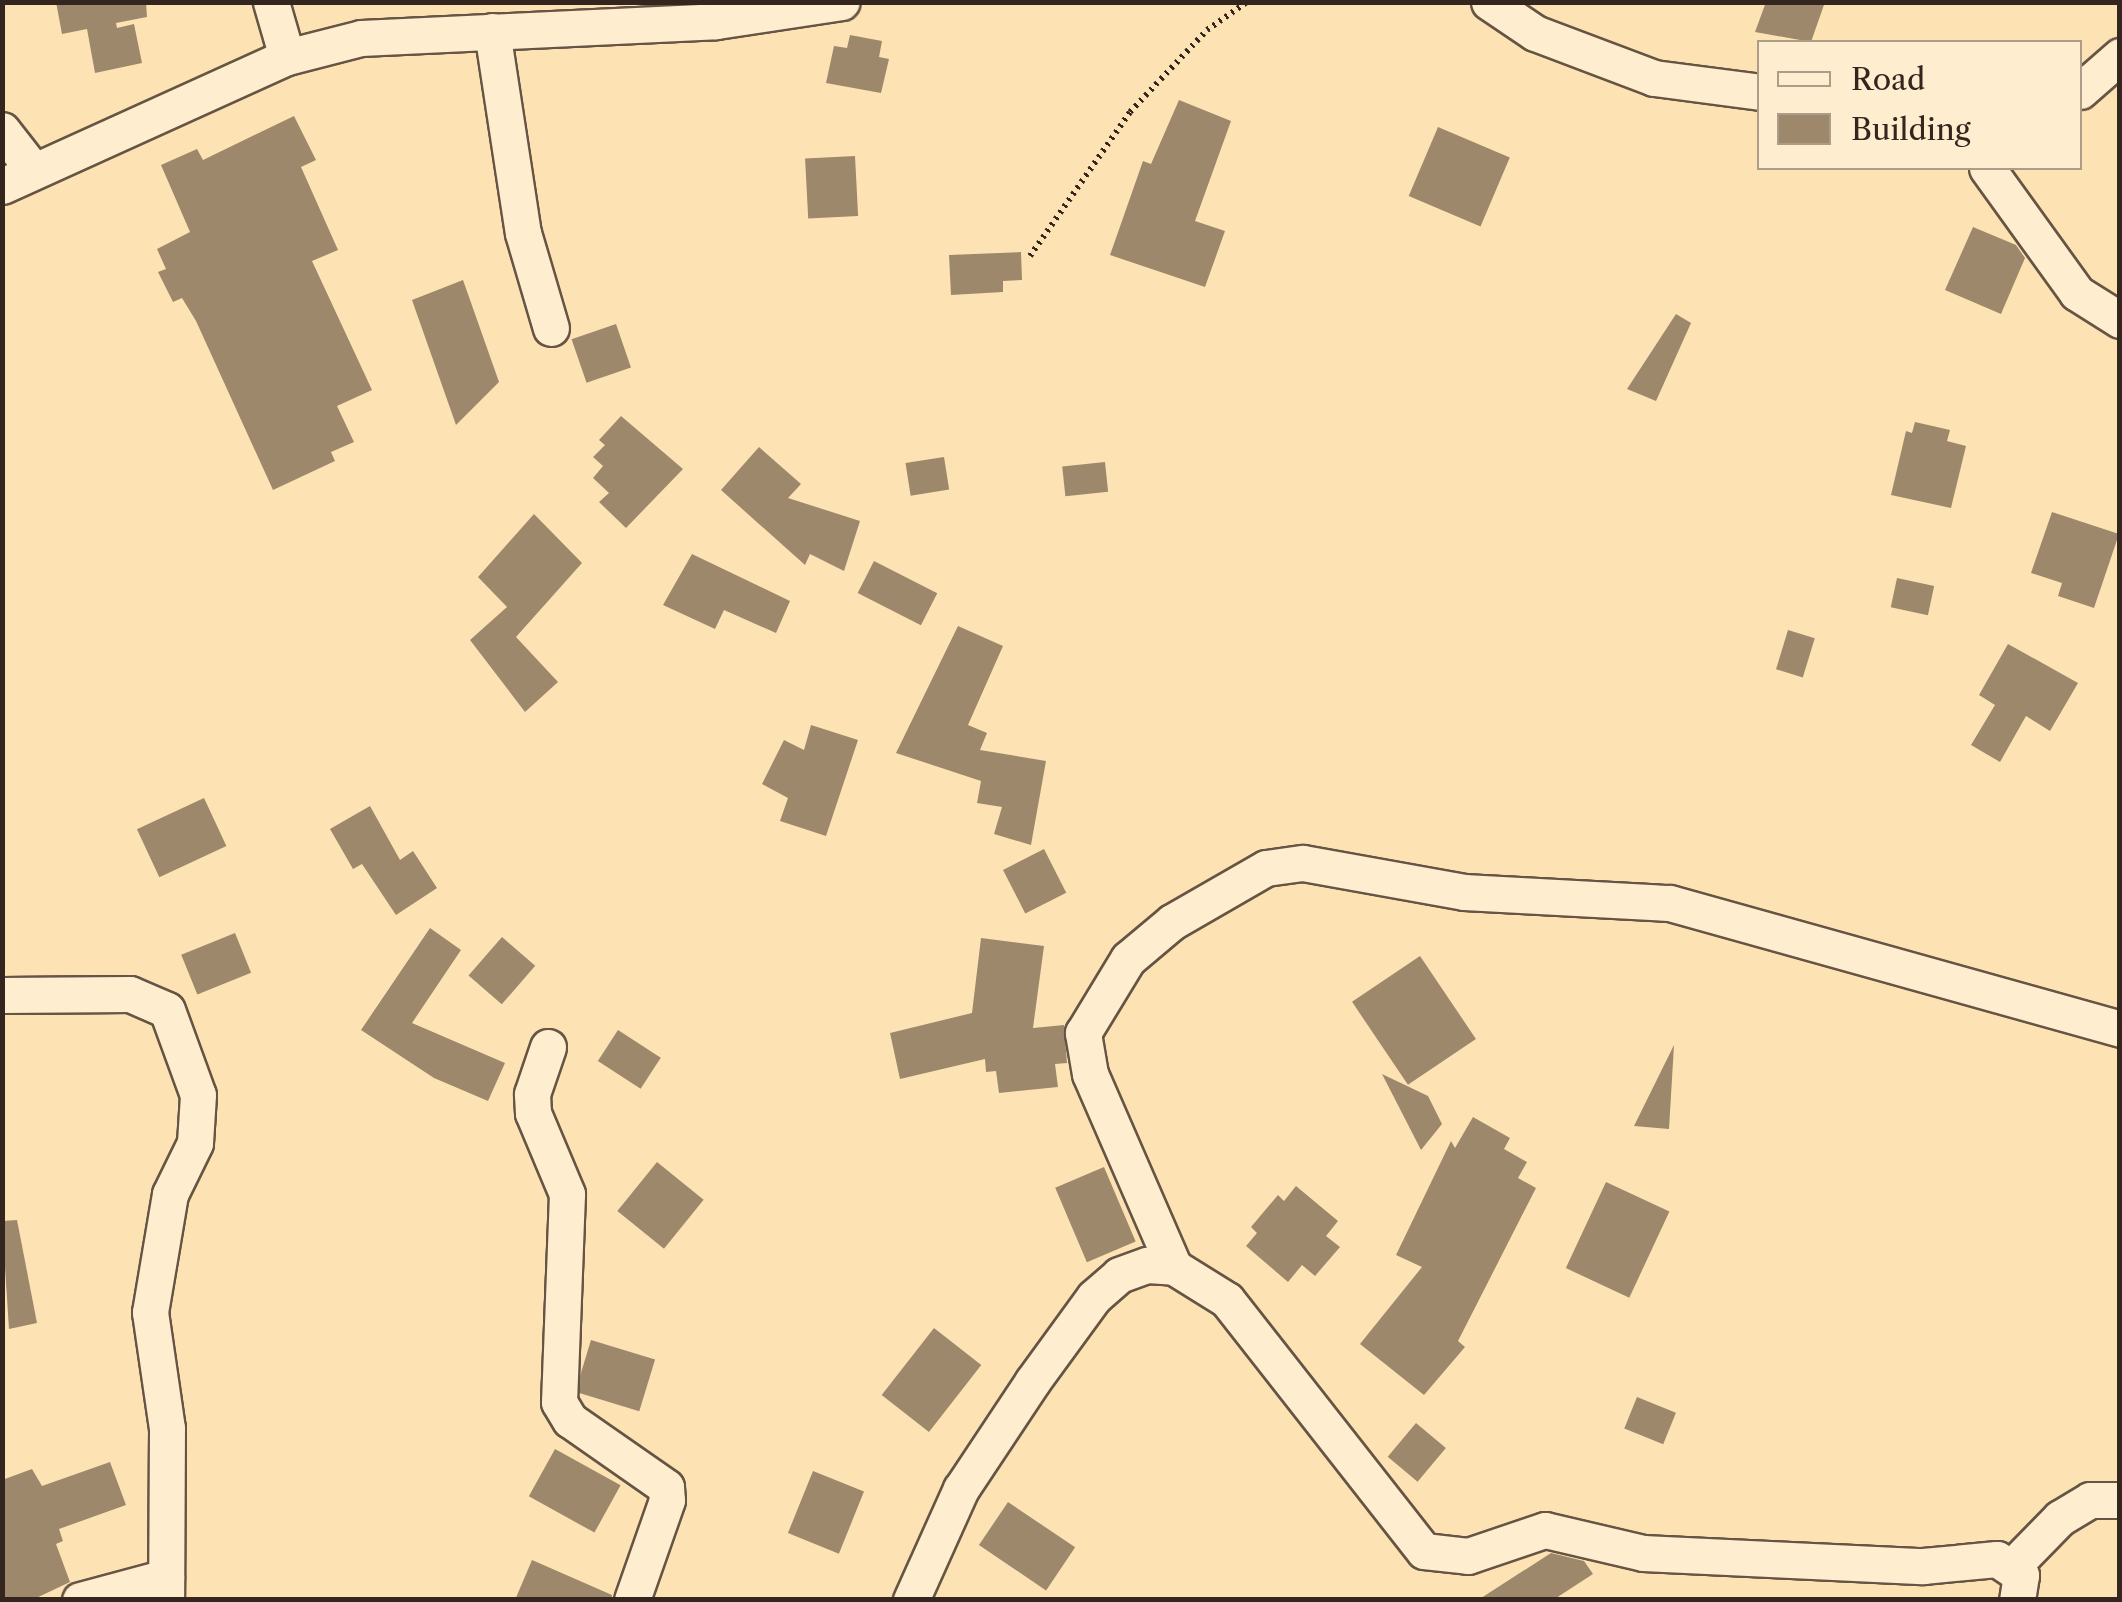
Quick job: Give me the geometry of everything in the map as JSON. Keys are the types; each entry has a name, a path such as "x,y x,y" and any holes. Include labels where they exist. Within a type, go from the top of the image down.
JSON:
{"street":[{"path":"272,2 287,57"},
{"path":"2,130 18,179 287,57 361,38 716,22 842,2"},
{"path":"1489,2 1535,33 1654,78 1757,92"},
{"path":"492,31 522,233 551,328"},
{"path":"2082,89 2120,56"},
{"path":"1988,170 2077,293 2120,320"},
{"path":"1174,1267 1090,1074 1082,1034 1128,959 1172,922 1266,868 1302,864 1464,892 1670,903 2120,1028"},
{"path":"2,996 130,994 166,1010 198,1095 196,1143 170,1194 150,1312 167,1428 166,1588 80,1600"},
{"path":"548,1047 532,1094 533,1113 567,1194 559,1402 570,1420 666,1487 668,1500 632,1600"},
{"path":"911,1600 961,1490 1094,1296 1119,1275 1146,1265 1174,1267 1228,1300 1424,1551 1444,1558 1468,1556 1545,1530 1643,1553 1922,1566 1997,1559 2016,1582 2060,1518 2090,1500 2120,1500"}],"path":[{"path":"1030,256 1130,112 1207,30 1248,2"}],"building":[{"path":"56,2 146,2 147,17 116,23 117,28 134,24 142,63 95,73 87,29 62,34"},
{"path":"1766,2 1825,2 1812,40 1755,32"},
{"path":"850,35 882,41 879,57 889,59 881,93 826,83 834,46 847,48"},
{"path":"1179,100 1231,121 1195,221 1225,231 1205,287 1110,255 1143,161 1151,164"},
{"path":"294,116 316,160 301,167 338,250 312,261 372,390 337,406 354,442 331,452 335,461 273,490 196,321 182,298 173,302 158,272 166,269 157,249 190,232 161,165 197,149 203,160"},
{"path":"1438,127 1510,157 1480,227 1409,196"},
{"path":"855,156 858,216 808,219 805,159"},
{"path":"1973,227 2016,245 2025,258 2001,314 1945,290"},
{"path":"1021,252 1022,280 1003,281 1003,292 951,295 949,255"},
{"path":"463,280 499,382 456,425 412,300"},
{"path":"1676,314 1691,323 1656,401 1627,389"},
{"path":"616,324 631,367 587,383 572,339"},
{"path":"621,416 683,469 626,528 599,502 609,493 593,478 603,466 593,457 605,445 599,440"},
{"path":"1915,422 1950,430 1947,441 1966,446 1951,508 1891,495 1906,431 1912,433"},
{"path":"759,447 801,484 788,498 860,521 844,571 810,554 805,565 721,490"},
{"path":"944,457 949,490 911,496 905,463"},
{"path":"1105,462 1108,492 1065,496 1062,466"},
{"path":"2052,512 2119,534 2094,608 2058,596 2062,583 2031,573"},
{"path":"534,514 582,563 516,637 558,682 525,712 470,640 507,607 478,577"},
{"path":"692,554 790,601 776,633 724,610 715,629 663,605"},
{"path":"874,561 937,593 921,625 858,593"},
{"path":"1897,578 1934,586 1928,615 1891,607"},
{"path":"958,626 1003,646 968,725 987,733 980,750 1046,761 1031,845 994,834 1002,807 977,803 981,781 896,753"},
{"path":"1788,630 1815,638 1803,677 1776,669"},
{"path":"2008,644 2078,683 2050,731 2026,716 2000,762 1971,745 1995,705 1979,695"},
{"path":"811,725 858,740 826,836 780,821 788,798 762,784 784,740 804,750"},
{"path":"204,798 226,846 159,877 137,829"},
{"path":"370,806 400,860 413,851 437,888 396,915 362,864 353,869 330,829"},
{"path":"1044,849 1066,893 1025,914 1003,870"},
{"path":"430,928 461,950 412,1023 505,1063 488,1101 434,1078 361,1030"},
{"path":"235,933 251,973 197,995 181,955"},
{"path":"502,937 535,966 502,1004 469,975"},
{"path":"981,938 1044,946 1033,1028 1064,1025 1067,1063 1055,1064 1058,1087 999,1093 996,1071 986,1072 985,1059 900,1079 890,1033 972,1013"},
{"path":"1420,956 1476,1039 1408,1085 1352,1002"},
{"path":"618,1030 661,1058 641,1089 598,1061"},
{"path":"1674,1045 1669,1129 1634,1126"},
{"path":"1382,1074 1428,1096 1442,1124 1421,1150"},
{"path":"1473,1117 1510,1138 1504,1149 1527,1162 1518,1178 1536,1188 1458,1341 1465,1347 1424,1395 1360,1344 1422,1267 1396,1255 1451,1141 1455,1148"},
{"path":"657,1162 704,1200 664,1249 617,1211"},
{"path":"1104,1167 1136,1242 1087,1262 1055,1188"},
{"path":"1606,1182 1669,1212 1629,1298 1566,1268"},
{"path":"1296,1186 1338,1221 1326,1236 1340,1247 1315,1276 1302,1265 1288,1282 1246,1246 1257,1233 1251,1227 1278,1195 1284,1201"},
{"path":"17,1220 37,1323 9,1329 2,1221"},
{"path":"934,1328 981,1365 929,1432 882,1395"},
{"path":"591,1340 655,1360 639,1411 575,1392"},
{"path":"1637,1397 1676,1413 1663,1444 1624,1429"},
{"path":"1416,1423 1446,1448 1418,1482 1388,1457"},
{"path":"555,1449 621,1485 594,1533 529,1496"},
{"path":"110,1462 126,1505 59,1529 63,1541 56,1544 70,1582 32,1600 2,1600 2,1480 32,1469 42,1486"},
{"path":"813,1471 864,1492 839,1554 788,1533"},
{"path":"1008,1502 1075,1547 1046,1590 979,1545"},
{"path":"1551,1553 1584,1561 1593,1574 1553,1600 1478,1600"},
{"path":"532,1560 612,1595 611,1600 515,1600"}]}
